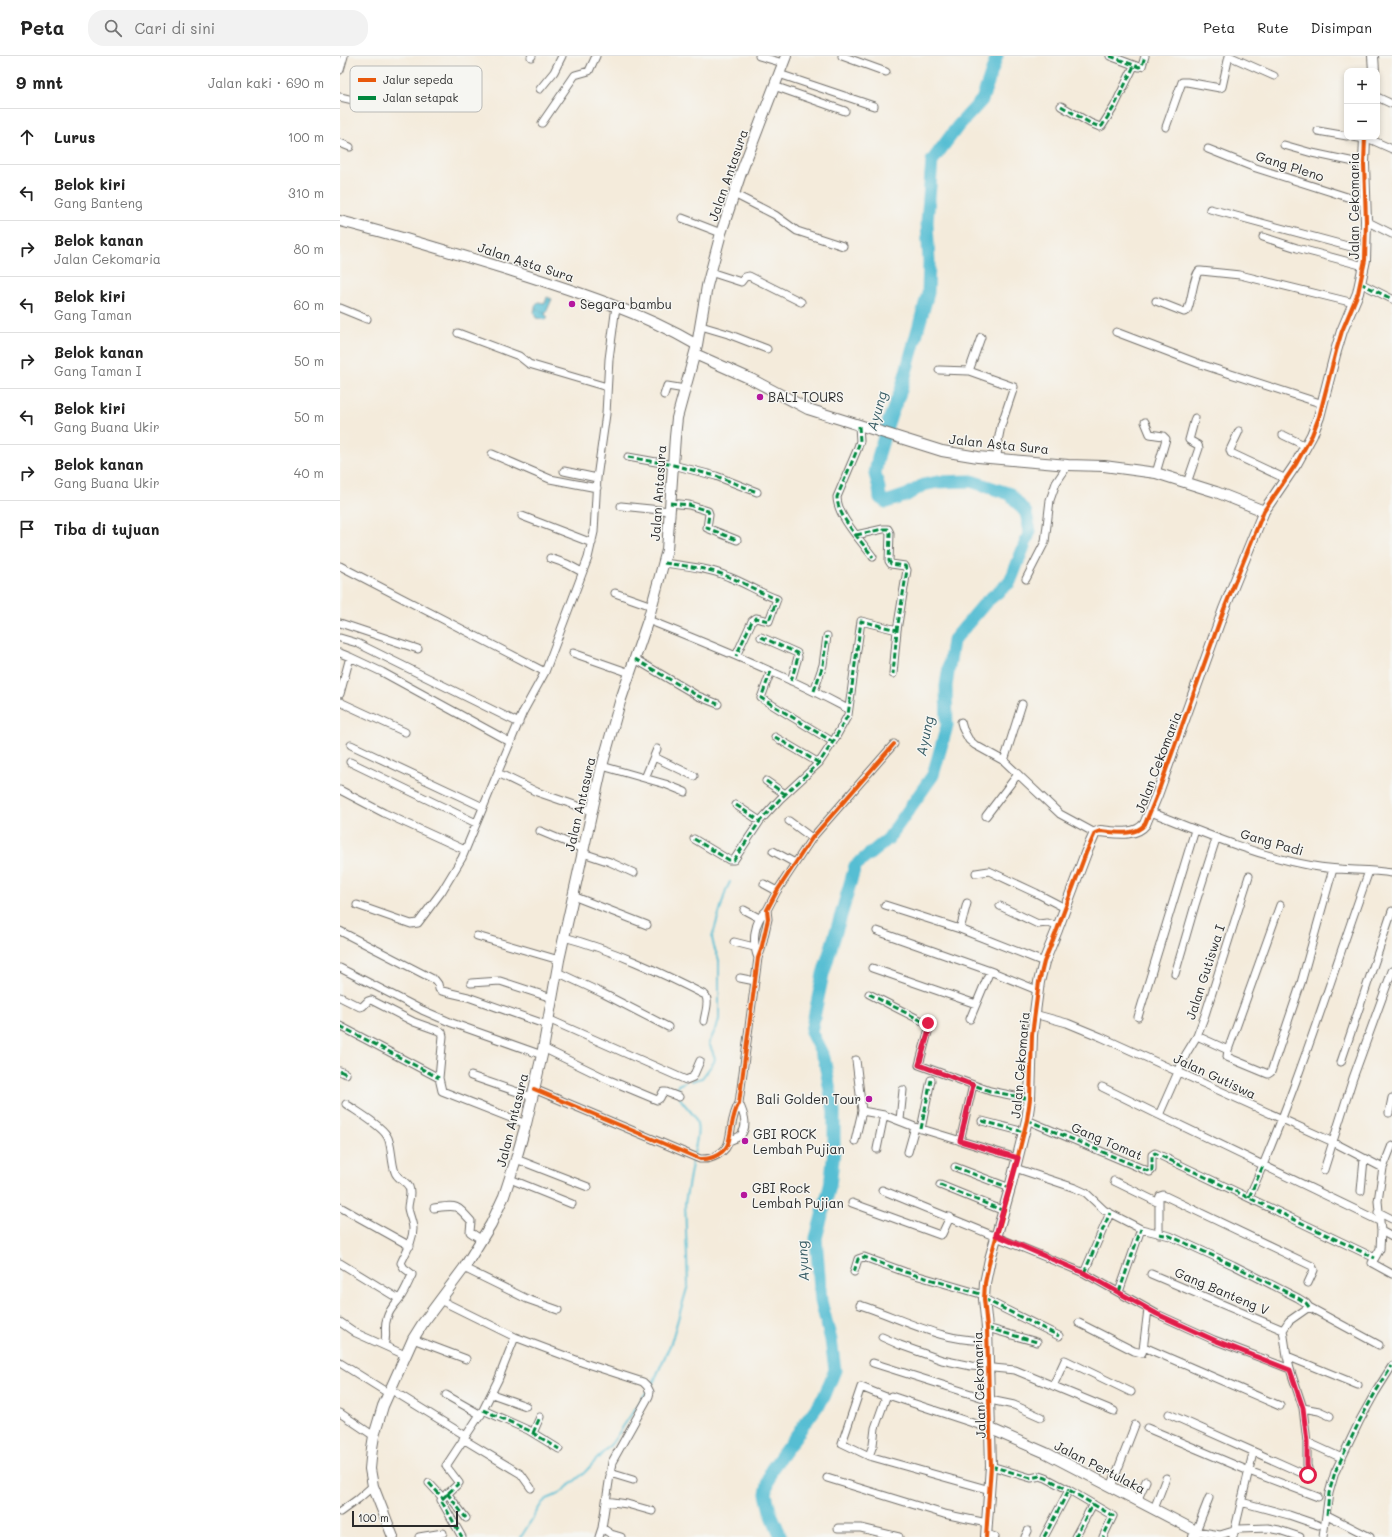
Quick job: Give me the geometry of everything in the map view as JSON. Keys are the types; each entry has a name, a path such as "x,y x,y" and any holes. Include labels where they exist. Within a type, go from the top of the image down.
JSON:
{"street":[{"path":"340,70 344,56"},
{"path":"540,88 554,72 562,56"},
{"path":"542,122 575,75 589,71 596,56"},
{"path":"759,56 784,60"},
{"path":"842,56 886,72"},
{"path":"1110,56 1139,67 1142,66 1145,56"},
{"path":"1166,126 1182,82 1220,88 1222,87 1229,56 1274,76"},
{"path":"1373,56 1374,68"},
{"name":"Jalan Antasura","path":"393,1537 374,1486 370,1469 374,1436 389,1391 413,1339 423,1323 464,1268 482,1240 504,1196 516,1159 533,1093 559,960 602,766 612,727 648,620 667,550 677,418 696,350 710,272 721,232 734,194 784,60"},
{"path":"1061,106 1090,124 1100,127 1114,107 1134,66"},
{"path":"779,74 874,106"},
{"path":"774,86 845,111"},
{"path":"340,97 350,99"},
{"path":"1380,99 1392,104"},
{"path":"1318,131 1344,135"},
{"name":"Jalan Cekomaria","path":"989,1536 987,1523 990,1490 991,1429 988,1340 984,1297 987,1274 996,1235 1004,1211 1027,1120 1030,1099 1034,1014 1037,990 1044,962 1095,833 1100,831 1132,832 1138,830 1145,824 1224,609 1264,511 1286,479 1316,426 1342,331 1354,303 1364,266 1366,251 1365,140"},
{"path":"1370,140 1392,149"},
{"path":"340,143 350,147"},
{"path":"1284,144 1312,153 1364,164"},
{"name":"Gang Pleno","path":"1208,149 1253,167 1366,203"},
{"path":"734,194 772,213 797,231 843,246"},
{"path":"1210,209 1366,251"},
{"path":"682,218 721,232"},
{"name":"Jalan Asta Sura","path":"340,221 388,233 466,256 616,306 650,320 696,350 808,409 871,430 956,454 1068,465 1104,466 1156,473 1216,492 1264,511"},
{"path":"1366,221 1392,234"},
{"path":"1263,237 1364,266"},
{"path":"1156,301 1184,312 1187,311 1193,293 1196,275 1198,271 1201,271 1240,275 1354,303"},
{"path":"710,272 741,282 745,277 749,276 802,302"},
{"path":"1360,283 1392,299"},
{"path":"357,905 411,924 418,923 442,891 462,858 518,723 545,672 592,543 597,478 606,414 607,387 616,306"},
{"path":"340,308 367,319"},
{"path":"701,326 728,334 767,349"},
{"path":"1116,332 1200,364 1323,404"},
{"path":"458,333 519,356 529,364 607,387"},
{"path":"969,371 981,337"},
{"path":"939,370 969,371 1014,387 998,441 997,459"},
{"path":"664,395 667,386 685,389"},
{"path":"1187,483 1199,448 1198,445 1189,440 1195,418"},
{"path":"1145,422 1150,434 1163,436 1166,439 1156,473"},
{"path":"859,426 860,441 858,450 837,498 839,509 873,557"},
{"path":"1239,431 1230,450 1232,453 1286,479"},
{"path":"1283,435 1306,446"},
{"path":"492,454 550,479 597,488"},
{"path":"628,457 673,465 716,476 757,492"},
{"path":"1026,578 1045,542 1050,500 1056,484 1068,465"},
{"path":"564,471 597,478"},
{"path":"621,506 670,507 689,505 708,511 707,528 737,540"},
{"path":"522,516 592,543"},
{"path":"856,535 888,529 890,533 888,561 891,564 906,568 906,581 897,630 893,674"},
{"path":"550,558 567,564 582,572"},
{"path":"664,563 716,572 764,595 777,599 769,621 756,618 752,621 736,656"},
{"path":"340,566 545,672"},
{"path":"615,593 652,606"},
{"path":"648,620 772,672 814,691 848,709"},
{"path":"694,839 732,861 734,860 760,821 785,794 819,763 848,715 862,621 897,630"},
{"path":"340,623 418,650"},
{"path":"814,691 823,665 827,636"},
{"path":"761,637 797,653 798,657 791,681"},
{"path":"340,638 357,642 518,723"},
{"path":"340,653 350,656 382,672 510,742"},
{"path":"573,653 630,673"},
{"path":"340,694 350,656"},
{"path":"635,659 698,696 718,704"},
{"path":"772,672 761,698 833,742"},
{"path":"340,702 405,732"},
{"path":"1004,761 1022,704"},
{"path":"961,722 969,740 975,745 1004,761 1060,814 1095,833"},
{"path":"775,737 819,763"},
{"path":"758,958 754,947 755,935 759,918 762,913 767,910 777,891 812,838 894,744"},
{"path":"350,745 483,807"},
{"path":"645,778 658,749"},
{"path":"654,757 694,776"},
{"path":"350,762 476,823"},
{"path":"602,766 645,778 685,792"},
{"path":"498,773 537,792 592,811"},
{"path":"986,816 1018,774"},
{"path":"766,781 785,794"},
{"path":"340,790 411,826 465,850"},
{"path":"736,805 760,821"},
{"name":"Gang Padi","path":"1150,812 1216,839 1291,861 1314,866 1392,873"},
{"path":"789,821 812,838"},
{"path":"1138,1016 1195,830"},
{"path":"540,831 634,873"},
{"path":"1175,974 1216,839"},
{"path":"774,851 794,864"},
{"path":"1280,906 1226,1055 1227,1057 1268,1074 1271,1072 1301,983 1333,869"},
{"path":"1369,870 1315,1030 1282,1120 1249,1197 1375,1258"},
{"path":"976,873 989,871 1036,892 1065,908"},
{"name":"Jalan Gutiswa I","path":"1159,1115 1186,1054 1197,1036 1249,876"},
{"path":"764,884 777,891"},
{"path":"573,896 647,925"},
{"path":"960,929 967,903"},
{"path":"886,905 960,929 1044,962"},
{"path":"1000,906 1038,924 1047,923 1057,926"},
{"path":"744,910 759,918"},
{"path":"471,1076 533,1093 700,1158 706,1159 716,1156 726,1147 729,1141 734,1114 739,1103 758,958 768,919 767,910"},
{"path":"1341,1062 1392,911"},
{"path":"340,931 435,980 439,989 442,991 468,997 548,1022 682,1079 686,1080 693,1077 700,1061"},
{"path":"877,931 990,971 1037,990"},
{"path":"477,936 559,960"},
{"path":"564,937 605,949 705,995 707,1001 704,1021"},
{"path":"734,942 754,947"},
{"path":"340,968 422,1010 452,1023 542,1051 657,1100 663,1092 679,1097"},
{"path":"872,968 976,1004"},
{"path":"970,1019 990,971"},
{"path":"1324,1170 1352,1078 1392,971"},
{"path":"557,972 668,1027"},
{"path":"740,978 756,981"},
{"path":"470,983 500,981 552,998"},
{"path":"869,994 930,1025 919,1065 1002,1094 1030,1099"},
{"path":"340,997 360,1007 371,1000 414,1022 442,1032 443,1036 439,1078 441,1090 526,1124"},
{"name":"Jalan Gutiswa","path":"1034,1014 1079,1027 1333,1142 1383,1168"},
{"path":"340,1026 439,1078"},
{"path":"1197,1036 1228,1050"},
{"path":"855,1141 862,1111 856,1060"},
{"path":"908,1152 918,1128 931,1080"},
{"path":"960,1141 973,1085"},
{"path":"1102,1087 1379,1221"},
{"path":"900,1120 903,1090"},
{"path":"1389,1113 1392,1098"},
{"path":"729,1141 740,1136 745,1122 739,1103"},
{"path":"346,1104 388,1136 395,1174 406,1182 410,1188 408,1207 413,1228 410,1246 401,1263 412,1275 399,1299 392,1307 387,1318 384,1327 387,1339 384,1345"},
{"path":"862,1111 884,1115 918,1128 960,1141 1086,1193 1104,1210 1142,1229 1170,1236 1232,1265 1298,1298 1309,1307 1379,1345"},
{"path":"877,1149 884,1115"},
{"name":"Gang Tomat","path":"1027,1120 1150,1172 1152,1170 1152,1156 1156,1153 1249,1197"},
{"path":"982,1121 1024,1132"},
{"path":"1391,1150 1383,1168 1378,1201 1381,1231 1380,1249 1373,1264 1392,1274"},
{"path":"516,1159 588,1187"},
{"path":"1361,1191 1364,1159"},
{"path":"955,1168 1010,1188"},
{"path":"510,1179 572,1204"},
{"path":"1114,1181 1159,1203"},
{"path":"940,1185 1004,1211"},
{"path":"882,1190 996,1235 1084,1273 1148,1309 1214,1340 1290,1370"},
{"path":"1159,1234 1159,1203 1160,1196 1163,1195 1312,1266 1314,1270 1308,1283"},
{"path":"852,1203 940,1235 942,1234 950,1217"},
{"path":"434,1208 453,1205 460,1208 471,1221 470,1232 482,1240"},
{"path":"340,1207 410,1246"},
{"path":"1378,1212 1392,1219"},
{"path":"1084,1273 1110,1213"},
{"path":"1119,1292 1142,1229"},
{"path":"1381,1231 1392,1237"},
{"path":"854,1272 858,1259 864,1257 905,1272 984,1297 1059,1336"},
{"path":"340,1263 399,1299"},
{"path":"464,1268 527,1299 558,1310"},
{"name":"Gang Banteng V","path":"1150,1274 1284,1330"},
{"path":"440,1300 515,1337 584,1363 643,1382 649,1389 649,1396 614,1459 610,1473 602,1528 599,1537"},
{"path":"860,1305 949,1336 965,1340 988,1340"},
{"path":"1169,1414 1307,1475 1309,1472 1307,1465 1307,1442 1303,1408 1286,1356 1284,1330 1289,1321 1309,1307"},
{"path":"1079,1323 1137,1352 1142,1353 1148,1309"},
{"path":"340,1322 356,1333 405,1355"},
{"path":"987,1328 1037,1342"},
{"path":"462,1537 441,1501 445,1495 459,1483 446,1466 482,1412 492,1394 515,1337"},
{"path":"882,1337 942,1360 971,1366 1015,1370 1114,1412"},
{"path":"413,1339 466,1359"},
{"path":"1144,1347 1280,1406"},
{"path":"1286,1356 1358,1385"},
{"path":"1053,1386 1065,1360 1131,1392"},
{"path":"340,1363 389,1391 521,1474 531,1488"},
{"path":"873,1363 990,1400 1014,1405 1041,1417"},
{"path":"1323,1537 1332,1480 1360,1420 1392,1366"},
{"path":"869,1456 873,1445 875,1428 886,1397 861,1387 842,1443 869,1456 990,1490"},
{"path":"492,1394 526,1406"},
{"path":"446,1395 532,1433 559,1449"},
{"path":"891,1396 991,1429"},
{"path":"1303,1408 1318,1411 1330,1416"},
{"path":"340,1413 374,1436"},
{"path":"532,1433 540,1417"},
{"path":"1111,1487 1135,1426"},
{"path":"1147,1428 1249,1471 1318,1497"},
{"name":"Jalan Pertulaka","path":"991,1429 1046,1453 1154,1509 1195,1534 1220,1535 1234,1533 1250,1528 1274,1529 1300,1537"},
{"path":"1307,1442 1342,1458"},
{"path":"1234,1533 1253,1452"},
{"path":"991,1466 1031,1478 1040,1476 1046,1478 1113,1516 1102,1537"},
{"path":"610,1473 633,1480"},
{"path":"827,1478 944,1514 987,1523"},
{"path":"1154,1509 1166,1478"},
{"path":"1138,1501 1146,1481"},
{"path":"429,1483 445,1495 466,1518"},
{"path":"340,1512 374,1486"},
{"path":"1044,1537 1069,1490"},
{"path":"1195,1534 1208,1498"},
{"path":"606,1501 627,1504 652,1511"},
{"path":"1242,1502 1318,1525"},
{"path":"1075,1537 1093,1504"},
{"path":"1327,1515 1370,1537"},
{"path":"602,1528 611,1534 621,1537"},
{"path":"838,1528 862,1528 899,1537"},
{"path":"419,1537 443,1533"}],"water":[{"path":"547,297 552,299 545,315 548,317 545,320 536,318 534,310 538,302 545,303"}],"waterway":[{"name":"Ayung","path":"781,1537 770,1511 766,1494 771,1470 824,1397 835,1370 831,1340 821,1301 816,1238 830,1186 834,1151 834,1112 824,1058 811,1032 823,974 855,866 888,839 933,775 947,726 946,686 953,641 986,602 1010,582 1030,531 1026,513 1010,494 971,481 938,482 923,485 907,495 886,502 880,498 875,474 878,457 889,420 901,390 928,293 929,262 927,222 932,161 958,126 982,100 997,56"},
{"path":"691,1081 702,1078 714,1062 715,1058 709,1043 719,1019 719,960 712,938 726,890 730,882"},
{"path":"678,1094 678,1085 685,1082"},
{"path":"680,1098 694,1116 696,1121 697,1135 694,1154"},
{"path":"650,1388 671,1343 688,1285 685,1203 693,1158"},
{"path":"521,1537 542,1503 559,1494 584,1473 612,1443 647,1391"}],"marked path":[{"path":"1110,56 1139,67 1142,66 1145,56"},
{"path":"1061,106 1090,123 1100,127 1102,126 1114,107 1134,66"},
{"path":"1360,283 1392,299"},
{"path":"859,426 860,441 837,497 838,504 845,520 873,557"},
{"path":"628,457 673,465 716,476 757,492"},
{"path":"670,503 689,505 708,511 707,528 737,540"},
{"path":"856,535 888,529 890,533 889,561 891,564 905,566 907,570 897,630 893,674"},
{"path":"664,563 714,571 735,579 777,599 769,621 756,618 752,621 736,656"},
{"path":"694,839 729,860 734,860 760,821 780,799 819,763 848,715 861,621 897,630"},
{"path":"814,691 823,665 827,636"},
{"path":"761,637 797,653 798,657 791,681"},
{"path":"635,659 698,696 718,704"},
{"path":"771,671 761,698 833,742"},
{"path":"775,737 819,763"},
{"path":"766,781 785,794"},
{"path":"736,805 760,821"},
{"path":"869,994 930,1025 919,1065 990,1091 1030,1099"},
{"path":"340,1026 439,1078"},
{"path":"340,1071 346,1074"},
{"path":"921,1129 931,1080"},
{"path":"960,1141 973,1085"},
{"path":"1027,1120 1150,1172 1152,1170 1152,1155 1155,1153 1375,1258"},
{"path":"982,1121 1024,1132"},
{"path":"1249,1197 1263,1166"},
{"path":"955,1167 1010,1188"},
{"path":"940,1185 1004,1211"},
{"path":"1084,1273 1110,1213"},
{"path":"1119,1292 1141,1229"},
{"path":"1159,1234 1170,1236 1233,1265 1298,1298 1309,1307"},
{"path":"854,1272 858,1259 864,1257 905,1272 984,1295"},
{"path":"984,1299 1059,1336"},
{"path":"987,1328 1037,1342"},
{"path":"1327,1515 1329,1493 1335,1472 1360,1420 1392,1366"},
{"path":"483,1410 528,1430 559,1449"},
{"path":"533,1433 540,1417"},
{"path":"991,1466 1031,1478 1040,1476 1069,1490"},
{"path":"458,1482 458,1484 441,1500 462,1537"},
{"path":"429,1483 442,1497"},
{"path":"1044,1537 1069,1490 1113,1516 1103,1537"},
{"path":"447,1493 466,1518"},
{"path":"1075,1537 1093,1504"}],"cycle path":[{"path":"986,1537 991,1466 987,1328 984,1299 985,1283 1027,1120 1030,1099 1032,1035 1039,982 1044,962 1095,833 1100,831 1118,833 1136,831 1145,824 1157,795 1224,609 1264,511 1296,464 1312,435 1319,417 1342,331 1358,293 1365,260 1365,140"},
{"path":"534,1089 700,1159 713,1157 722,1152 728,1145 734,1117 739,1103 758,958 768,919 767,910 777,891 812,838 894,744"}],"place":[{"name":"Segara bambu","path":"572,304"},
{"name":"BALI TOURS","path":"760,397"},
{"name":"Bali Golden Tour","path":"869,1099"},
{"name":"GBI ROCK Lembah Pujian","path":"745,1141"},
{"name":"GBI Rock Lembah Pujian","path":"744,1195"}],"route":[{"path":"928,1023 930,1027 919,1065 973,1085 960,1141 1018,1158 996,1235 1084,1273 1157,1314 1214,1340 1290,1370 1303,1408 1307,1442 1308,1475"}]}
